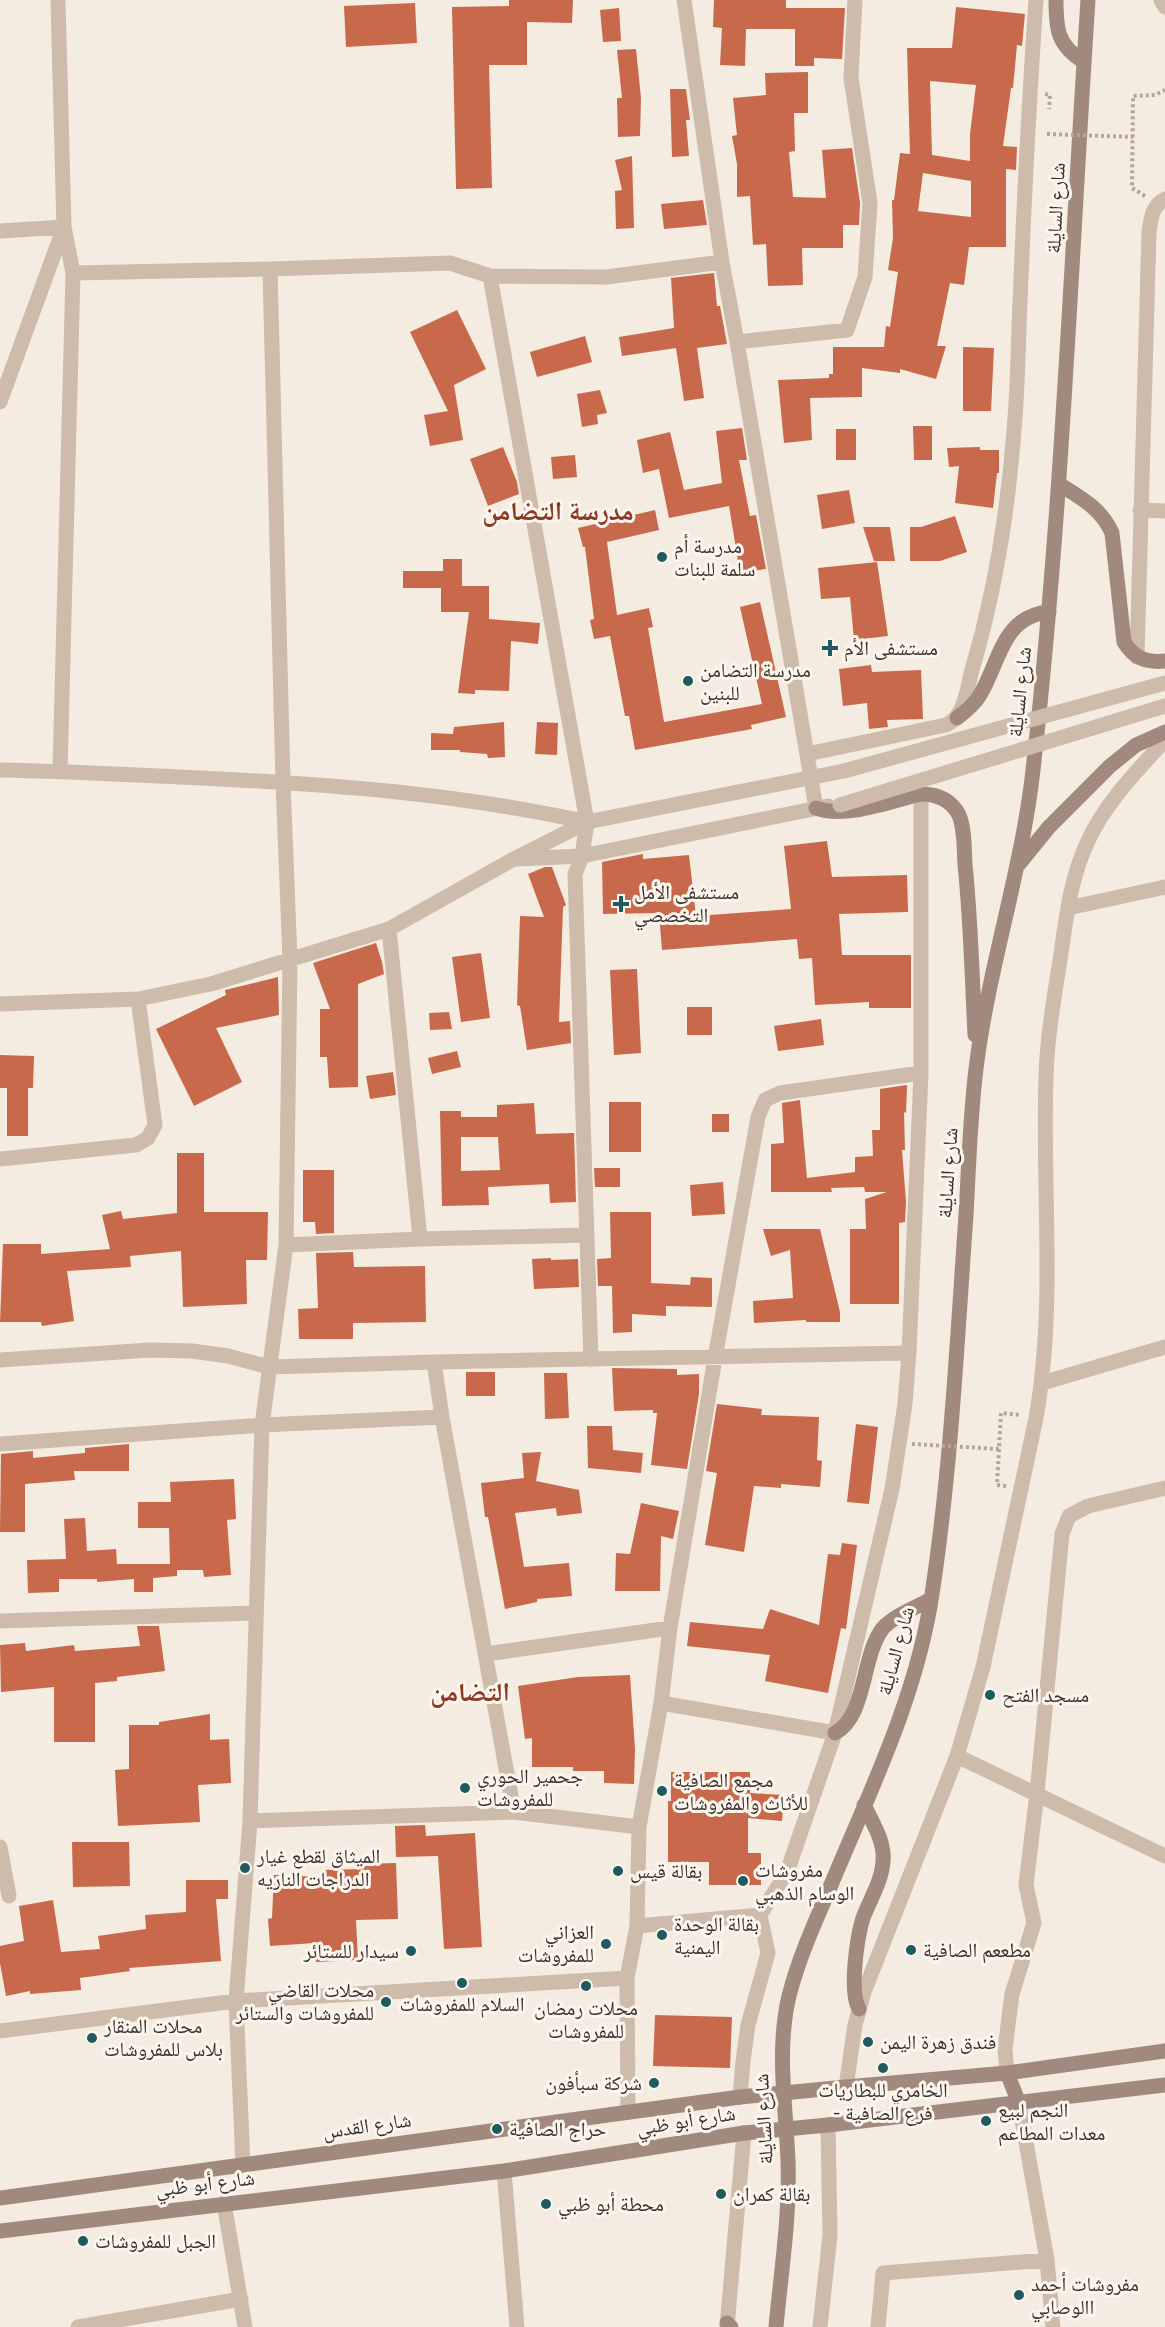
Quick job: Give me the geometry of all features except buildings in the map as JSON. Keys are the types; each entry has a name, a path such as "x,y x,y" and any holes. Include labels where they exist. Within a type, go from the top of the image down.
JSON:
{"main road":[{"path":"1056,0 1059,36 1065,47 1084,62"},
{"name":"شارع السايلة","path":"776,2327 787,2196 788,2162 781,2081 782,2041 787,2004 799,1960 897,1724 919,1655 931,1599 951,1427 977,1064 987,1000 1019,864 1033,777 1059,484 1088,0"},
{"path":"1059,484 1098,509 1107,520 1115,547 1124,642 1137,657 1153,662 1165,661"},
{"path":"957,718 966,712 980,695 1008,635 1016,625 1037,613 1049,612"},
{"path":"1019,864 1049,828 1110,766 1136,745 1165,732"},
{"path":"816,808 843,812 921,794 933,794 943,798 958,815 962,826 968,892 977,1064"},
{"path":"836,1733 849,1722 873,1648 885,1626 931,1599"},
{"path":"859,2008 854,1996 859,1934 882,1873 884,1859 880,1839 864,1805"},
{"name":"شارع أبو ظبي","path":"740,2097 1007,2073 1165,2050"},
{"path":"1007,2073 1019,2103"},
{"name":"شارع أبو ظبي","path":"0,2231 504,2170 744,2133 1165,2085"},
{"name":"شارع القدس","path":"0,2198 740,2097"}],"street":[{"path":"58,0 64,227 73,273 60,771"},
{"path":"684,0 722,262 816,808"},
{"path":"737,342 848,330 865,277 870,203 851,78 855,0"},
{"path":"807,754 946,725 957,718 981,642 1008,499 1015,427 1029,92 1036,0"},
{"path":"1161,0 1165,7"},
{"path":"1137,657 1149,232 1157,203 1165,199"},
{"path":"0,231 64,227"},
{"path":"0,402 64,227"},
{"path":"73,273 450,263 490,276 606,277 722,262"},
{"path":"243,2165 236,2001 250,1821 262,1425 286,1245 290,960 283,782 270,269"},
{"path":"490,276 587,822 582,856 575,874 591,1360"},
{"path":"1140,510 1165,511"},
{"path":"0,1004 138,999 211,984 389,929 512,860 587,822 844,771 1165,683"},
{"path":"512,860 582,856 840,805 1165,706"},
{"path":"846,2087 859,2008 957,1756 982,1667 1042,1383 1047,1323 1046,1075 1068,908 1076,874 1088,841 1105,811 1126,783 1165,740"},
{"path":"0,770 283,782 444,797 519,807 587,822"},
{"path":"740,2097 742,2061 748,2025 768,1953 760,1915 787,1872 836,1733 892,1489 905,1404 921,1073 921,794"},
{"path":"1068,908 1165,887"},
{"path":"389,929 420,1239"},
{"path":"0,1159 136,1145 148,1138 154,1125 138,999"},
{"path":"628,2111 627,1978 637,1926 639,1827 661,1703 669,1628 758,1117 765,1100 780,1094 921,1073"},
{"path":"286,1245 587,1235"},
{"path":"1042,1383 1165,1347"},
{"path":"0,1360 150,1350 192,1351 228,1356 270,1368 434,1362 909,1353"},
{"path":"434,1362 514,1812"},
{"path":"0,1444 262,1425 442,1417"},
{"path":"1007,2073 1005,2049 1012,1994 1034,1923 1026,1885 1062,1534 1069,1516 1088,1506 1165,1488"},
{"path":"0,1621 256,1613"},
{"path":"486,1654 669,1628"},
{"path":"661,1703 836,1733"},
{"path":"957,1756 1165,1856"},
{"path":"250,1821 514,1812 639,1827"},
{"path":"0,1847 9,1896"},
{"path":"637,1926 760,1915"},
{"path":"0,2031 236,2001 627,1978"},
{"path":"1019,2103 1047,2260 1053,2327"},
{"path":"820,2327 830,2235 828,2125"},
{"path":"728,2326 744,2133"},
{"path":"504,2170 517,2327"},
{"path":"224,2203 245,2327"},
{"path":"878,2327 883,2273 1047,2260"},
{"path":"78,2327 241,2299"}],"path":[{"path":"1132,188 1134,96 1155,95 1165,90"},
{"path":"1047,134 1132,137"},
{"path":"997,1485 1001,1413"},
{"path":"912,1444 999,1449"}],"place":[{"name":"مدرسة أم سلمة للبنات","path":"662,557"},
{"name":"مستشفى الأم","path":"830,648"},
{"name":"مدرسة التضامن للبنين","path":"688,681"},
{"name":"مستشفى الأمل التخصصي","path":"621,904"},
{"name":"مسجد الفتح","path":"990,1695"},
{"name":"جحمير الحوري للمفروشات","path":"465,1788"},
{"name":"مجمع الصافية للأثاث والمفروشات","path":"662,1791"},
{"name":"الميثاق لقطع غيار الدراجات الناريه","path":"245,1868"},
{"name":"بقالة قيس","path":"618,1871"},
{"name":"مفروشات الوسام الذهبي","path":"743,1881"},
{"name":"بقالة الوحدة اليمنية","path":"662,1935"},
{"name":"العزاني للمفروشات","path":"606,1944"},
{"name":"مطععم الصافية","path":"911,1950"},
{"name":"سيدار للستائر","path":"411,1951"},
{"name":"السلام للمفروشات","path":"462,1983"},
{"name":"محلات رمضان للمفروشات","path":"586,1986"},
{"name":"محلات القاضي للمفروشات والستائر","path":"386,2002"},
{"name":"محلات المنقار بلاس للمفروشات","path":"92,2038"},
{"name":"فندق زهرة اليمن","path":"868,2042"},
{"name":"الخامري للبطاريات - فرع الصافية","path":"883,2068"},
{"name":"شركة سبأفون","path":"654,2083"},
{"name":"النجم لبيع معدات المطاعم","path":"986,2121"},
{"name":"حراج الصافية","path":"497,2129"},
{"name":"بقالة كمران","path":"721,2194"},
{"name":"محطة أبو ظبي","path":"546,2204"},
{"name":"الجبل للمفروشات","path":"83,2241"},
{"name":"مفروشات أحمد االوصابي","path":"1019,2295"}],"district":[{"name":"مدرسة التضامن","path":"558,511"},
{"name":"التضامن","path":"470,1692"}]}
